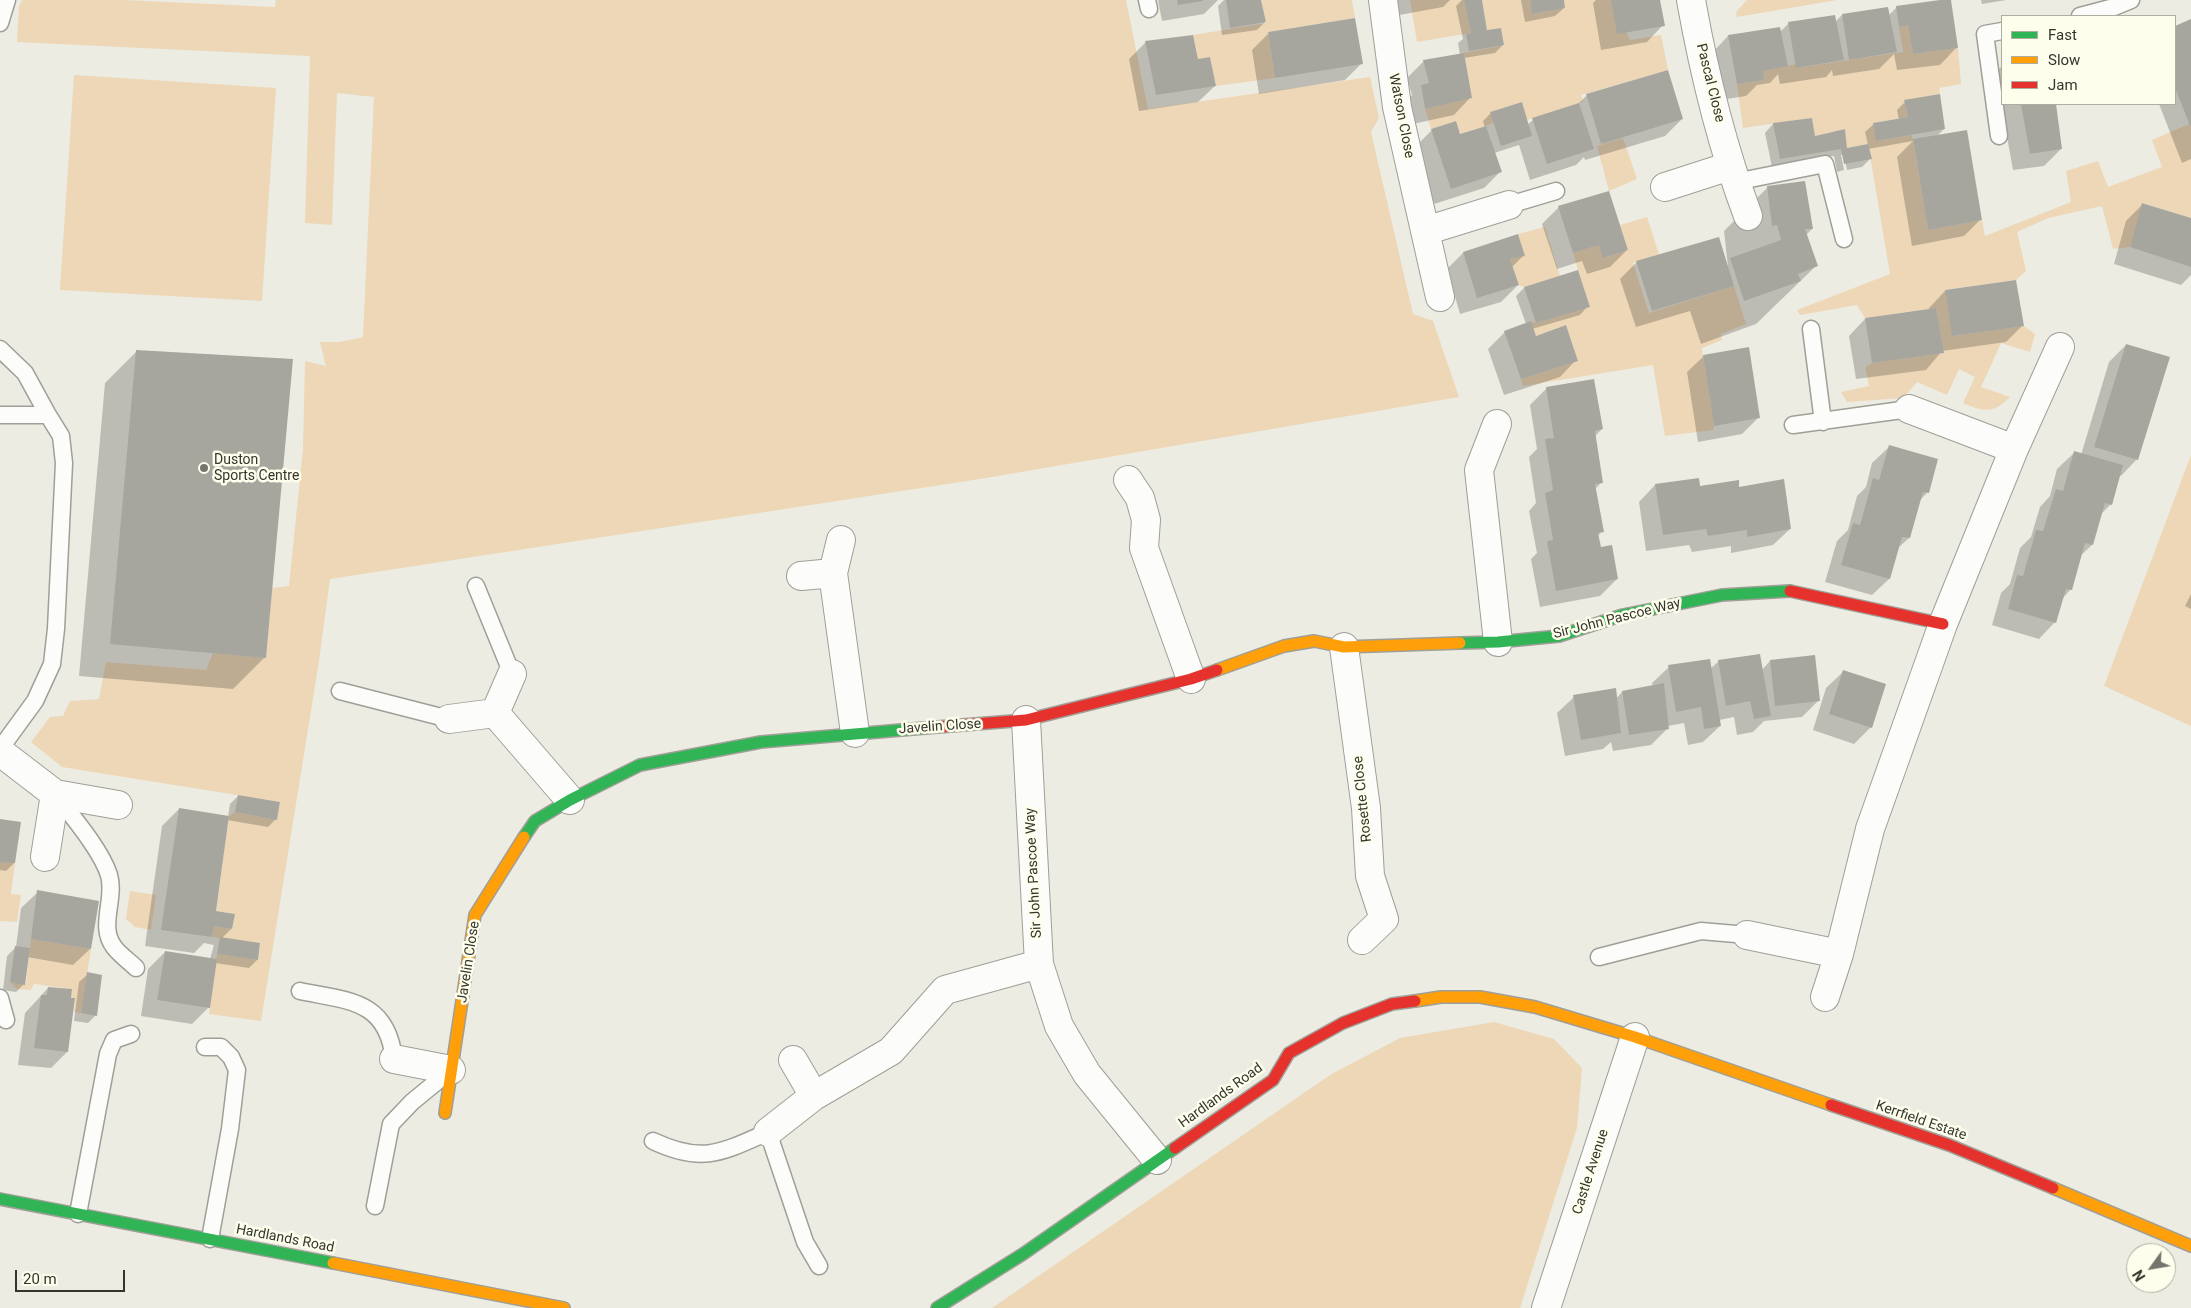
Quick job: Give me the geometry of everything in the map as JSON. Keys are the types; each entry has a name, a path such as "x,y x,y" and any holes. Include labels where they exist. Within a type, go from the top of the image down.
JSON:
{"street":[{"name":"Watson Close","path":"1383,0 1397,107 1440,297"},
{"name":"Pascal Close","path":"1691,0 1701,51 1733,174 1748,216"},
{"path":"1665,187 1733,174"},
{"path":"1426,232 1509,206"},
{"path":"1825,997 1839,954 1870,829 1943,624 2014,449 2060,347"},
{"path":"1909,409 2014,449"},
{"path":"1497,424 1479,470 1498,642"},
{"path":"1128,480 1140,498 1146,520 1144,548 1191,679"},
{"path":"841,540 833,573 855,733"},
{"path":"801,576 833,573"},
{"name":"Sir John Pascoe Way","path":"1157,1160 1087,1074 1059,1026 1039,964 1026,720 1191,679 1284,646 1314,641 1344,647 1498,642 1560,636 1623,615 1722,595 1790,591 1943,624"},
{"name":"Rosette Close","path":"1344,647 1366,808 1370,876 1384,919 1362,940"},
{"path":"495,713 512,674"},
{"path":"449,720 495,713"},
{"path":"495,713 570,800"},
{"name":"Javelin Close","path":"445,1114 476,915 535,821 570,800 640,765 761,742 1026,720"},
{"path":"0,751 55,794 118,805"},
{"path":"45,857 55,794"},
{"path":"1747,935 1839,954"},
{"path":"768,1132 814,1096 891,1051 945,990 1039,964"},
{"name":"Hardlands Road","path":"937,1308 1023,1254 1273,1080 1289,1053 1343,1023 1392,1004 1441,998 1480,997 1535,1007 1635,1037"},
{"name":"Kerrfield Estate","path":"1635,1037 1949,1145 2191,1246"},
{"name":"Castle Avenue","path":"1546,1308 1635,1037"},
{"path":"394,1059 452,1070"},
{"path":"793,1060 814,1096"},
{"name":"Hardlands Road","path":"0,1199 210,1239 521,1304 564,1308"}],"lane":[{"path":"0,24 7,0"},
{"path":"2084,15 2114,7 2131,0"},
{"path":"1999,136 1985,34 2001,31"},
{"path":"1733,174 1825,164 1844,239"},
{"path":"1509,206 1556,191"},
{"path":"1811,329 1823,422"},
{"path":"0,349 25,374 61,436 64,463 56,629 52,664 35,701 0,751"},
{"path":"1793,425 1909,409"},
{"path":"0,415 48,415"},
{"path":"476,586 512,674"},
{"path":"340,690 449,720"},
{"path":"55,794 101,859 109,874 111,886 106,927 109,938 113,946 136,968"},
{"path":"1599,957 1701,931 1747,935"},
{"path":"300,991 349,1001 376,1014 392,1040 394,1059"},
{"path":"0,998 6,1020"},
{"path":"78,1214 108,1054 114,1040 131,1034"},
{"path":"205,1047 221,1047 232,1056 237,1070 230,1129 210,1239"},
{"path":"376,1206 391,1124 412,1102 452,1070"},
{"path":"653,1141 675,1151 705,1155 734,1147 768,1132 805,1242 819,1266"}],"shaded area":[{"name":"Duston Sports Centre","path":"22,0 124,0 275,7 276,0 1126,0 1148,109 1370,77 1379,118 1371,132 1413,314 1433,321 1459,397 986,478 330,579 319,661 261,1021 209,1014 217,954 258,960 260,944 212,937 214,926 232,929 235,914 216,911 229,816 235,812 277,820 280,802 62,767 31,742 50,717 63,716 70,701 99,699 106,662 206,670 213,653 266,658 272,588 289,586 303,449 305,361 326,366 320,342 340,342 363,337 374,97 337,93 332,225 305,223 310,56 17,42 19,6"},
{"path":"1261,0 1352,0 1355,18 1268,32 1275,78 1216,86 1210,57 1198,59 1193,35 1266,23"},
{"path":"1410,0 1464,0 1471,33 1417,42"},
{"path":"1482,0 1530,0 1533,14 1565,8 1564,0 1611,0 1630,40 1661,35 1668,70 1581,95 1583,102 1527,120 1522,102 1490,112 1494,123 1460,134 1456,121 1431,129 1425,109 1471,98 1464,53 1504,45 1501,28 1487,30"},
{"path":"1747,0 1837,0 1737,17 1736,12"},
{"path":"1908,25 1913,54 1958,48 1961,84 1939,88 1940,94 1904,101 1908,117 1873,123 1877,141 1912,135 1928,230 1982,220 1985,236 2071,202 2066,171 2098,161 2108,187 2162,167 2152,140 2189,124 2191,128 2191,218 2143,203 2130,247 2113,249 2102,206 2048,218 2017,232 2026,271 2016,280 1945,290 1953,336 2024,326 2035,334 2030,352 2001,343 1981,387 2010,397 1993,409 1983,410 1963,403 1975,377 1959,369 1947,395 1917,382 1903,398 1847,402 1841,392 1869,386 1865,367 1872,363 1944,353 1936,308 1865,318 1857,305 1800,315 1797,310 1890,274 1868,144 1847,148 1845,129 1815,136 1812,118 1743,128 1737,84 1764,80 1763,71 1796,64 1796,68 1903,52 1899,27"},
{"path":"74,75 276,88 262,301 60,290"},
{"path":"1623,138 1637,179 1609,191 1597,146"},
{"path":"1647,217 1659,254 1633,263 1649,313 1734,286 1746,324 1721,334 1722,340 1702,348 1714,426 1713,430 1665,436 1653,365 1523,386 1521,379 1578,361 1566,325 1536,336 1531,321 1536,323 1589,307 1573,253 1599,245 1604,258 1628,250 1620,225"},
{"path":"1545,227 1560,276 1524,287 1519,285 1510,259 1524,256 1518,234"},
{"path":"2191,455 2191,726 2104,686"},
{"path":"0,862 15,863 11,894 21,895 17,922 0,921"},
{"path":"130,891 156,895 151,930 135,927 126,919"},
{"path":"31,939 91,949 81,1013 74,1012 75,999 71,998 72,989 34,984 31,990 17,989 10,982 26,984"},
{"path":"1494,1022 1554,1039 1582,1068 1577,1128 1520,1308 992,1308 1330,1075 1400,1038"}],"building":[{"path":"1177,0 1203,0 1203,1 1178,5"},
{"path":"1226,0 1261,0 1266,22 1230,28"},
{"path":"1464,0 1482,0 1487,30 1501,28 1504,45 1469,51 1466,34 1471,33"},
{"path":"1530,0 1564,0 1565,8 1532,14"},
{"path":"1611,0 1660,0 1665,26 1617,34"},
{"path":"1951,0 1958,48 1913,54 1908,25 1899,27 1896,6"},
{"path":"1888,7 1897,52 1849,60 1842,14"},
{"path":"1835,15 1844,60 1796,68 1788,22"},
{"path":"1355,18 1363,64 1275,78 1268,32"},
{"path":"2191,19 2191,128 2176,90 2176,26"},
{"path":"1780,27 1788,66 1763,71 1764,80 1737,84 1728,35"},
{"path":"1193,35 1198,59 1210,57 1216,86 1156,95 1145,41"},
{"path":"1464,53 1472,98 1425,109 1421,85 1429,83 1423,60"},
{"path":"1668,70 1683,119 1601,144 1586,94"},
{"path":"1940,94 1945,129 1876,141 1873,123 1908,117 1904,100"},
{"path":"1522,102 1532,136 1501,146 1490,112"},
{"path":"1579,103 1594,149 1547,164 1532,118"},
{"path":"2021,105 2056,105 2062,149 2030,154"},
{"path":"1812,118 1815,136 1845,129 1847,148 1868,144 1872,159 1844,164 1841,149 1780,159 1773,123"},
{"path":"1456,121 1460,134 1486,126 1502,172 1451,189 1431,129"},
{"path":"1967,130 1982,220 1928,230 1913,139"},
{"path":"1805,181 1813,229 1805,229 1818,266 1798,274 1801,281 1744,301 1730,258 1781,240 1777,225 1772,226 1767,186"},
{"path":"1609,191 1628,250 1603,258 1599,245 1573,253 1558,206"},
{"path":"2142,203 2191,218 2191,267 2130,247"},
{"path":"1518,234 1525,256 1510,259 1519,285 1477,298 1463,252"},
{"path":"1719,237 1734,286 1652,311 1636,261"},
{"path":"1578,270 1590,307 1536,323 1524,287"},
{"path":"2016,280 2024,326 1952,336 1945,290"},
{"path":"1936,308 1944,353 1872,363 1865,318"},
{"path":"1531,321 1536,336 1566,325 1578,361 1521,379 1504,331"},
{"path":"2126,344 2170,357 2138,460 2094,447"},
{"path":"1749,347 1760,418 1714,426 1703,355"},
{"name":"Duston Sports Centre","path":"136,350 293,359 266,658 110,644"},
{"path":"1594,379 1603,429 1595,431 1603,483 1595,484 1604,532 1598,533 1601,547 1612,545 1618,579 1556,591 1547,541 1553,540 1545,493 1553,490 1545,439 1554,438 1546,387"},
{"path":"1889,445 1938,459 1929,493 1923,492 1910,538 1902,537 1890,579 1841,565 1853,523 1860,525 1873,478 1879,480"},
{"path":"2074,451 2123,465 2112,505 2105,503 2093,545 2085,543 2072,590 2066,589 2056,623 2008,609 2017,575 2023,576 2036,530 2043,531 2056,489 2063,491"},
{"path":"1699,478 1700,486 1739,480 1739,487 1784,479 1791,529 1747,537 1747,530 1708,536 1706,529 1663,535 1655,484"},
{"path":"1760,654 1771,716 1754,719 1750,701 1726,706 1718,660"},
{"path":"1815,655 1820,701 1775,706 1770,660"},
{"path":"1710,659 1721,726 1704,729 1701,707 1676,712 1668,665"},
{"path":"1843,670 1886,684 1872,728 1829,714"},
{"path":"1664,683 1669,729 1629,735 1622,691"},
{"path":"1616,688 1621,733 1581,740 1573,695"},
{"path":"238,795 280,802 277,820 235,812"},
{"path":"179,808 229,816 216,911 235,914 232,929 214,926 212,937 161,930"},
{"path":"0,819 21,822 15,863 0,862"},
{"path":"37,890 99,901 91,949 31,939"},
{"path":"220,937 260,943 258,960 217,954"},
{"path":"15,946 30,948 25,985 10,982"},
{"path":"165,951 217,959 210,1008 157,1000"},
{"path":"87,972 102,975 97,1016 81,1013"},
{"path":"48,987 72,989 71,998 75,998 68,1052 34,1048 41,995 47,995"}],"traffic: fast":[{"path":"1460,643 1498,642 1559,636 1623,615 1722,595 1790,591"},
{"path":"524,837 535,821 570,800 640,765 761,742 925,728"},
{"path":"937,1308 1023,1254 1175,1148"},
{"path":"0,1199 333,1263"}],"traffic: slow":[{"path":"1217,670 1284,646 1314,641 1344,647 1460,643"},
{"path":"445,1113 475,915 524,837"},
{"path":"1415,1001 1441,997 1480,997 1535,1007 1635,1037 1831,1105"},
{"path":"2053,1188 2191,1246"},
{"path":"333,1263 564,1308"}],"traffic: jam":[{"path":"1790,591 1943,624"},
{"path":"925,728 1026,720 1191,679 1217,670"},
{"path":"1175,1148 1273,1080 1289,1053 1343,1023 1392,1004 1415,1001"},
{"path":"1831,1105 1949,1145 2053,1188"}],"place":[{"name":"Duston Sports Centre","path":"204,468"}]}
